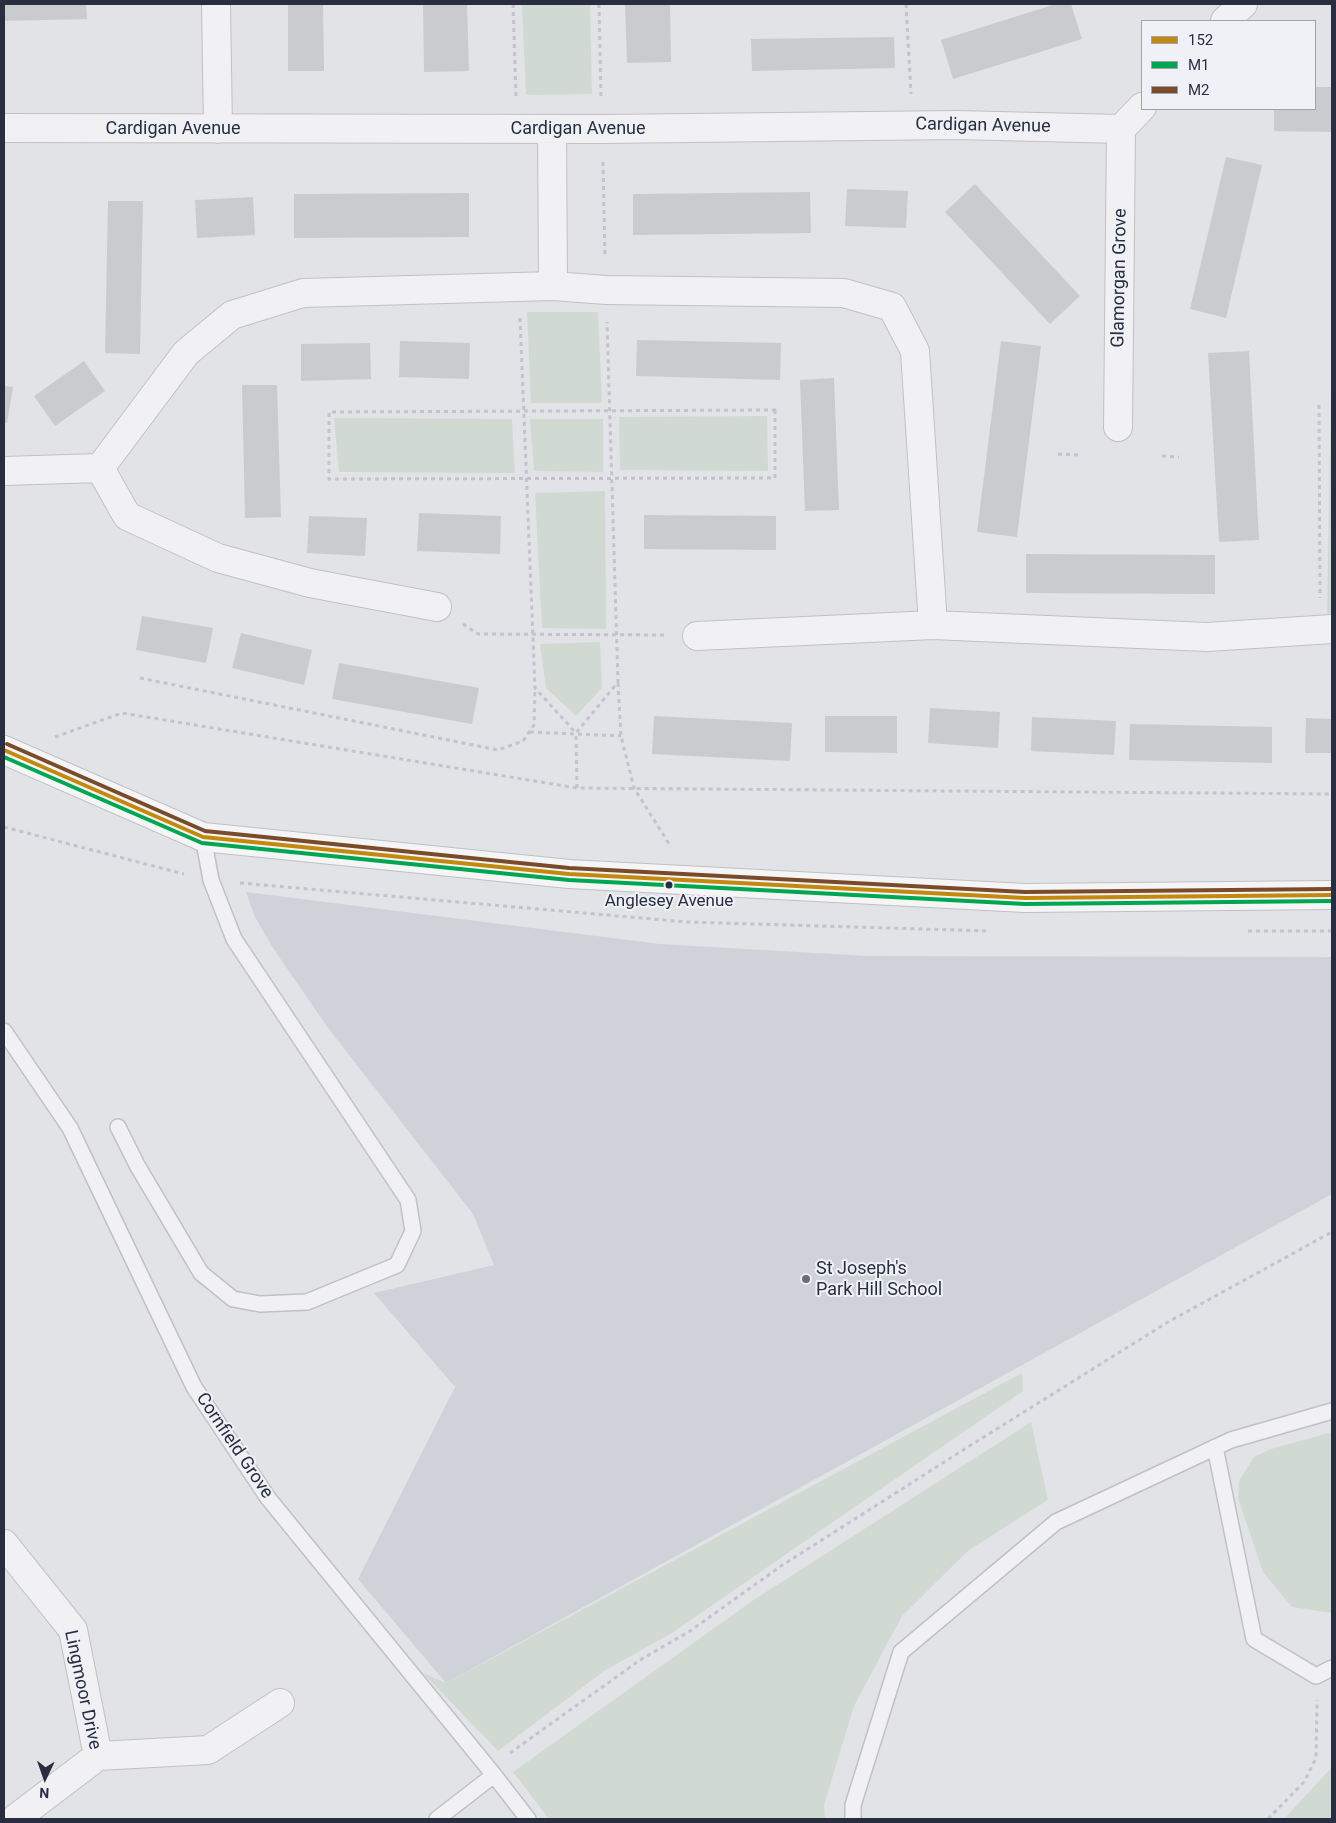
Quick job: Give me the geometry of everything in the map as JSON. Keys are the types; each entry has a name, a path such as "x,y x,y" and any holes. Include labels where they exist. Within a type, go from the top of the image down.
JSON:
{"main road":[{"path":"4,750 203,836 569,874 692,881 1025,898 1332,895"}],"street":[{"path":"216,4 218,129"},
{"path":"1226,20 1243,4"},
{"path":"1121,129 1141,107"},
{"name":"Cardigan Avenue","path":"4,128 602,129 956,125 1121,129"},
{"path":"552,129 553,286"},
{"name":"Glamorgan Grove","path":"1118,427 1121,129"},
{"path":"100,468 186,353 232,316 303,293 553,286 606,290 844,293 892,307 915,351 933,625"},
{"path":"4,471 100,468"},
{"path":"100,468 127,516 218,558 310,583 437,607"},
{"path":"697,636 933,625 1207,637 1326,630"},
{"name":"Lingmoor Drive","path":"4,1544 73,1630 98,1756 15,1819"},
{"path":"98,1756 208,1750 280,1703"}],"lane":[{"path":"118,1127 136,1165 201,1273 234,1299 260,1304 307,1302 397,1265 413,1231 408,1200 234,939 211,880 203,836"},
{"name":"Cornfield Grove","path":"4,1031 70,1128 194,1387 268,1498 528,1819"},
{"path":"853,1819 854,1805 901,1652 1056,1522 1231,1440 1332,1411"},
{"path":"1215,1447 1254,1639 1316,1676 1332,1668"},
{"path":"437,1819 494,1775"}],"path":[{"path":"513,4 517,129"},
{"path":"599,4 615,635 621,736 634,788 692,881"},
{"path":"906,4 912,102"},
{"path":"140,678 498,750 523,741 534,725 535,688 519,287"},
{"path":"1319,405 1326,630"},
{"path":"524,410 775,410 775,478 329,480 329,412 524,410"},
{"path":"1058,454 1080,454"},
{"path":"1162,456 1179,457"},
{"path":"437,607 478,634 697,636"},
{"path":"577,788 576,734 618,682"},
{"path":"535,688 576,734"},
{"path":"51,738 122,713 577,788 1332,794"},
{"path":"529,732 621,736"},
{"path":"494,1775 511,1752 640,1660 690,1631 781,1566 1168,1322 1332,1232"},
{"path":"1268,1819 1304,1782 1316,1758 1318,1730 1316,1676"}],"shaded area":[{"path":"522,4 590,4 592,94 526,95"},
{"path":"527,312 598,312 602,403 531,403"},
{"path":"1332,325 1332,614 1327,615"},
{"path":"767,416 768,471 620,470 619,417"},
{"path":"334,418 512,419 515,473 339,472"},
{"path":"530,419 603,419 603,472 534,471"},
{"path":"605,491 606,629 542,628 535,493"},
{"path":"600,642 602,688 576,716 546,688 540,644"},
{"name":"St Joseph's Park Hill School","path":"246,892 660,944 868,956 1332,957 1332,1194 446,1683 358,1579 455,1387 374,1293 494,1265 473,1214 328,1028 273,948 255,917"},
{"path":"1022,1373 1023,1391 672,1633 604,1671 498,1751 423,1673 446,1683"},
{"path":"1031,1422 1048,1500 969,1550 902,1616 854,1706 824,1805 825,1819 549,1819 513,1772 752,1601"},
{"path":"1332,1432 1332,1613 1292,1607 1263,1572 1238,1498 1239,1481 1254,1457 1271,1449"},
{"path":"1332,1767 1332,1819 1284,1819"}],"building":[{"path":"4,4 86,4 87,19 4,21"},
{"path":"288,4 323,4 324,71 288,71"},
{"path":"423,4 467,4 469,71 424,72"},
{"path":"625,4 670,4 671,62 627,63"},
{"path":"1056,4 1071,4 1082,39 953,79 941,40"},
{"path":"894,37 895,68 752,71 751,39"},
{"path":"1316,87 1332,87 1332,132 1274,131 1274,110 1316,110"},
{"path":"1226,157 1262,165 1226,318 1190,309"},
{"path":"975,184 1080,296 1050,324 945,212"},
{"path":"847,189 908,191 906,228 845,226"},
{"path":"810,192 811,233 633,235 633,194"},
{"path":"469,193 469,237 294,238 294,194"},
{"path":"253,197 255,235 197,238 195,200"},
{"path":"108,201 143,201 140,354 105,353"},
{"path":"637,340 781,343 780,380 636,376"},
{"path":"400,341 470,343 469,379 399,377"},
{"path":"1001,341 1041,346 1017,537 977,532"},
{"path":"370,343 371,379 301,381 301,344"},
{"path":"1249,351 1259,540 1219,542 1208,353"},
{"path":"84,361 105,391 55,426 34,396"},
{"path":"834,378 839,510 805,511 800,380"},
{"path":"242,385 277,385 281,517 245,518"},
{"path":"4,386 13,387 7,423 4,423"},
{"path":"419,513 501,516 500,554 417,551"},
{"path":"644,515 776,516 776,550 644,549"},
{"path":"309,516 367,518 365,556 307,553"},
{"path":"1026,554 1215,555 1215,594 1026,593"},
{"path":"142,616 213,628 206,663 136,650"},
{"path":"241,633 312,650 304,685 232,668"},
{"path":"339,663 479,688 472,724 332,699"},
{"path":"930,708 1000,712 998,748 928,743"},
{"path":"654,716 792,723 790,761 652,754"},
{"path":"825,716 897,716 897,753 825,752"},
{"path":"1032,717 1116,721 1114,755 1031,751"},
{"path":"1306,718 1332,719 1332,753 1305,753"},
{"path":"1130,724 1272,727 1272,763 1129,760"}],"transit line":[{"name":"M2","path":"7,744 205,831 569,868 1025,892 1332,889"},
{"name":"152","path":"4,750 203,837 569,874 1025,898 1332,895"},
{"name":"M1","path":"4,757 202,843 569,880 1025,904 1332,901"}],"place":[{"name":"Anglesey Avenue","path":"669,885"},
{"name":"St Joseph's Park Hill School","path":"806,1279"}]}
